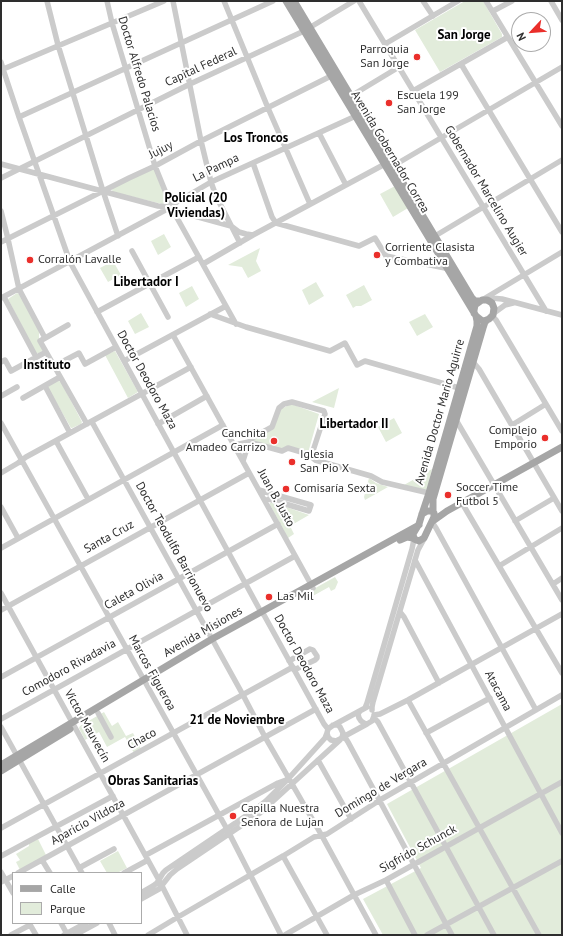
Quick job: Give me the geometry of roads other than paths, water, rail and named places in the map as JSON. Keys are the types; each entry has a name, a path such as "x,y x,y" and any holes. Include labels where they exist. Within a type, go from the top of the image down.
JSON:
{"main road":[{"name":"Avenida Gobernador Correa","path":"286,1 307,29 351,96 358,114 385,164 451,268 474,300 489,301 492,308"},
{"name":"Avenida Gobernador Correa","path":"294,1 331,76 393,166 435,236 475,315"},
{"path":"482,300 475,305 474,310 475,315 481,320 492,308"},
{"name":"Avenida Doctor Mario Aguirre","path":"432,522 434,516 433,499 484,324 492,308"},
{"name":"Avenida Doctor Mario Aguirre","path":"413,538 413,532 419,525 477,326 475,315"},
{"path":"424,538 432,522 447,511 562,447"},
{"path":"422,514 427,511 438,513 447,511"},
{"name":"Avenida Misiones","path":"1,771 18,758 213,641 419,525"},
{"name":"Avenida Misiones","path":"312,586 403,538 408,537 419,541 424,538"},
{"name":"Avenida Misiones","path":"74,724 98,713 144,682"},
{"name":"Avenida Misiones","path":"1,765 18,758"}],"street":[{"path":"47,1 58,45 118,236"},
{"name":"Doctor Alfredo Palacios","path":"106,1 155,166 171,207 236,324"},
{"path":"2,69 164,1"},
{"path":"173,1 210,182 240,243"},
{"path":"224,1 268,108 310,204"},
{"path":"19,117 273,1"},
{"name":"Capital Federal","path":"1,178 190,84 307,29 354,1"},
{"name":"Gobernador Marcelino Augier","path":"359,1 546,311"},
{"path":"423,1 433,16"},
{"path":"385,44 458,1"},
{"path":"486,1 562,126"},
{"path":"493,11 512,1"},
{"path":"551,1 562,20"},
{"path":"413,91 508,36"},
{"name":"Doctor Deodoro Maza","path":"1,62 2,69 70,262 328,731"},
{"path":"461,64 562,232"},
{"path":"203,264 253,235 385,164 393,166 562,66"},
{"path":"351,96 398,67"},
{"name":"Jujuy","path":"1,242 155,166 331,76"},
{"name":"La Pampa","path":"2,298 171,207 210,182 358,114"},
{"path":"319,133 346,185"},
{"path":"435,236 562,160"},
{"path":"253,163 272,217 276,223 359,246 375,238 386,256 451,268"},
{"path":"1,164 158,206 171,207 180,212 231,226 239,232 253,235"},
{"name":"Doctor Teodulfo Barrionuevo","path":"1,211 19,289 43,339 46,352 124,480 376,935"},
{"path":"132,251 168,317"},
{"path":"492,308 524,275 562,252"},
{"path":"97,312 199,257"},
{"path":"2,298 36,357"},
{"path":"482,300 492,308 496,320 562,431"},
{"path":"492,308 502,300 515,302 562,315"},
{"path":"492,308 515,302"},
{"path":"124,361 226,306"},
{"path":"210,314 236,324 330,351 345,343 357,365 365,361 459,388"},
{"path":"43,339 68,325"},
{"name":"Juan B. Justo","path":"173,335 312,586"},
{"path":"54,366 79,353 85,364 116,347"},
{"path":"3,361 11,371 46,352"},
{"path":"473,362 479,369 562,511"},
{"path":"1,473 70,433 191,367"},
{"path":"23,398 60,377"},
{"path":"45,386 70,433"},
{"path":"1,396 17,387"},
{"path":"158,424 207,396"},
{"path":"243,461 249,442 252,438 272,427 279,408 284,404 292,402 324,411 325,414 312,457"},
{"path":"512,425 546,404"},
{"path":"456,420 562,600"},
{"path":"1,548 223,425"},
{"name":"Marcos Figueroa","path":"2,427 22,460 228,831 281,935"},
{"path":"56,441 88,499"},
{"path":"234,445 249,442 282,451 288,448 308,454 315,460 371,476 382,482 428,493"},
{"name":"Santa Cruz","path":"1,610 249,473"},
{"path":"259,490 311,505 309,511 269,499 265,501"},
{"path":"516,521 554,498"},
{"path":"462,503 562,673"},
{"path":"1,507 18,538"},
{"path":"432,522 536,710"},
{"name":"Caleta Olivia","path":"1,677 278,524"},
{"path":"499,566 562,528"},
{"path":"368,723 364,723 360,720 358,715 367,703 412,549 413,538"},
{"path":"328,731 329,738 336,741 372,721 372,705 419,547 424,538"},
{"name":"Comodoro Rivadavia","path":"1,719 295,556"},
{"name":"Atacama","path":"415,560 562,833"},
{"path":"552,584 562,578"},
{"name":"Víctor Mauvecín","path":"1,592 159,879 187,935"},
{"path":"400,612 439,683"},
{"path":"373,714 380,714 408,700 562,614"},
{"name":"Chaco","path":"1,828 243,695 315,660 317,656 313,650 310,649 289,661"},
{"name":"Domingo de Vergara","path":"148,935 158,932 178,916 284,856 314,837 327,834 380,800 562,694"},
{"path":"426,733 490,698"},
{"path":"408,700 539,935"},
{"path":"125,872 147,857 278,783 290,781 334,725 362,709 368,708 378,722 494,935"},
{"name":"Aparicio Vildoza","path":"20,872 316,709"},
{"path":"98,713 111,737"},
{"path":"142,898 155,892 177,869 318,760 342,738 343,733 341,728 334,725"},
{"path":"1,727 80,871 114,849"},
{"path":"342,738 346,739 348,742 452,935"},
{"path":"318,760 351,819"},
{"name":"Sigfrido Schunck","path":"285,935 354,895 386,880 562,782"},
{"path":"1,856 113,796"},
{"path":"142,892 153,886 166,870 228,831"},
{"path":"284,856 327,935"},
{"path":"42,860 49,872"},
{"path":"426,935 562,861"},
{"path":"1,872 3,881 12,892"},
{"path":"3,881 12,876"},
{"path":"386,880 415,935"},
{"path":"12,935 30,924 36,935"},
{"path":"61,924 66,934 84,924"},
{"path":"75,935 95,924"},
{"path":"110,924 115,935"}],"place":[{"name":"Parroquia San Jorge","path":"417,57"},
{"name":"Escuela 199 San Jorge","path":"389,103"},
{"name":"Corriente Clasista y Combativa","path":"377,255"},
{"name":"Corralón Lavalle","path":"30,260"},
{"name":"Complejo Emporio","path":"545,438"},
{"name":"Canchita Amadeo Carrizo","path":"274,441"},
{"name":"Iglesia San Pio X","path":"292,462"},
{"name":"Comisaría Sexta","path":"286,489"},
{"name":"Soccer Time Futbol 5","path":"448,495"},
{"name":"Las Mil","path":"269,597"},
{"name":"Capilla Nuestra Señora de Lujan","path":"233,816"}],"district":[{"name":"San Jorge","path":"464,35"},
{"name":"Los Troncos","path":"256,138"},
{"name":"Policial (20 Viviendas)","path":"196,206"},
{"name":"Libertador I","path":"146,282"},
{"name":"Instituto","path":"47,365"},
{"name":"Libertador II","path":"354,424"},
{"name":"21 de Noviembre","path":"237,720"},
{"name":"Obras Sanitarias","path":"153,781"}]}
